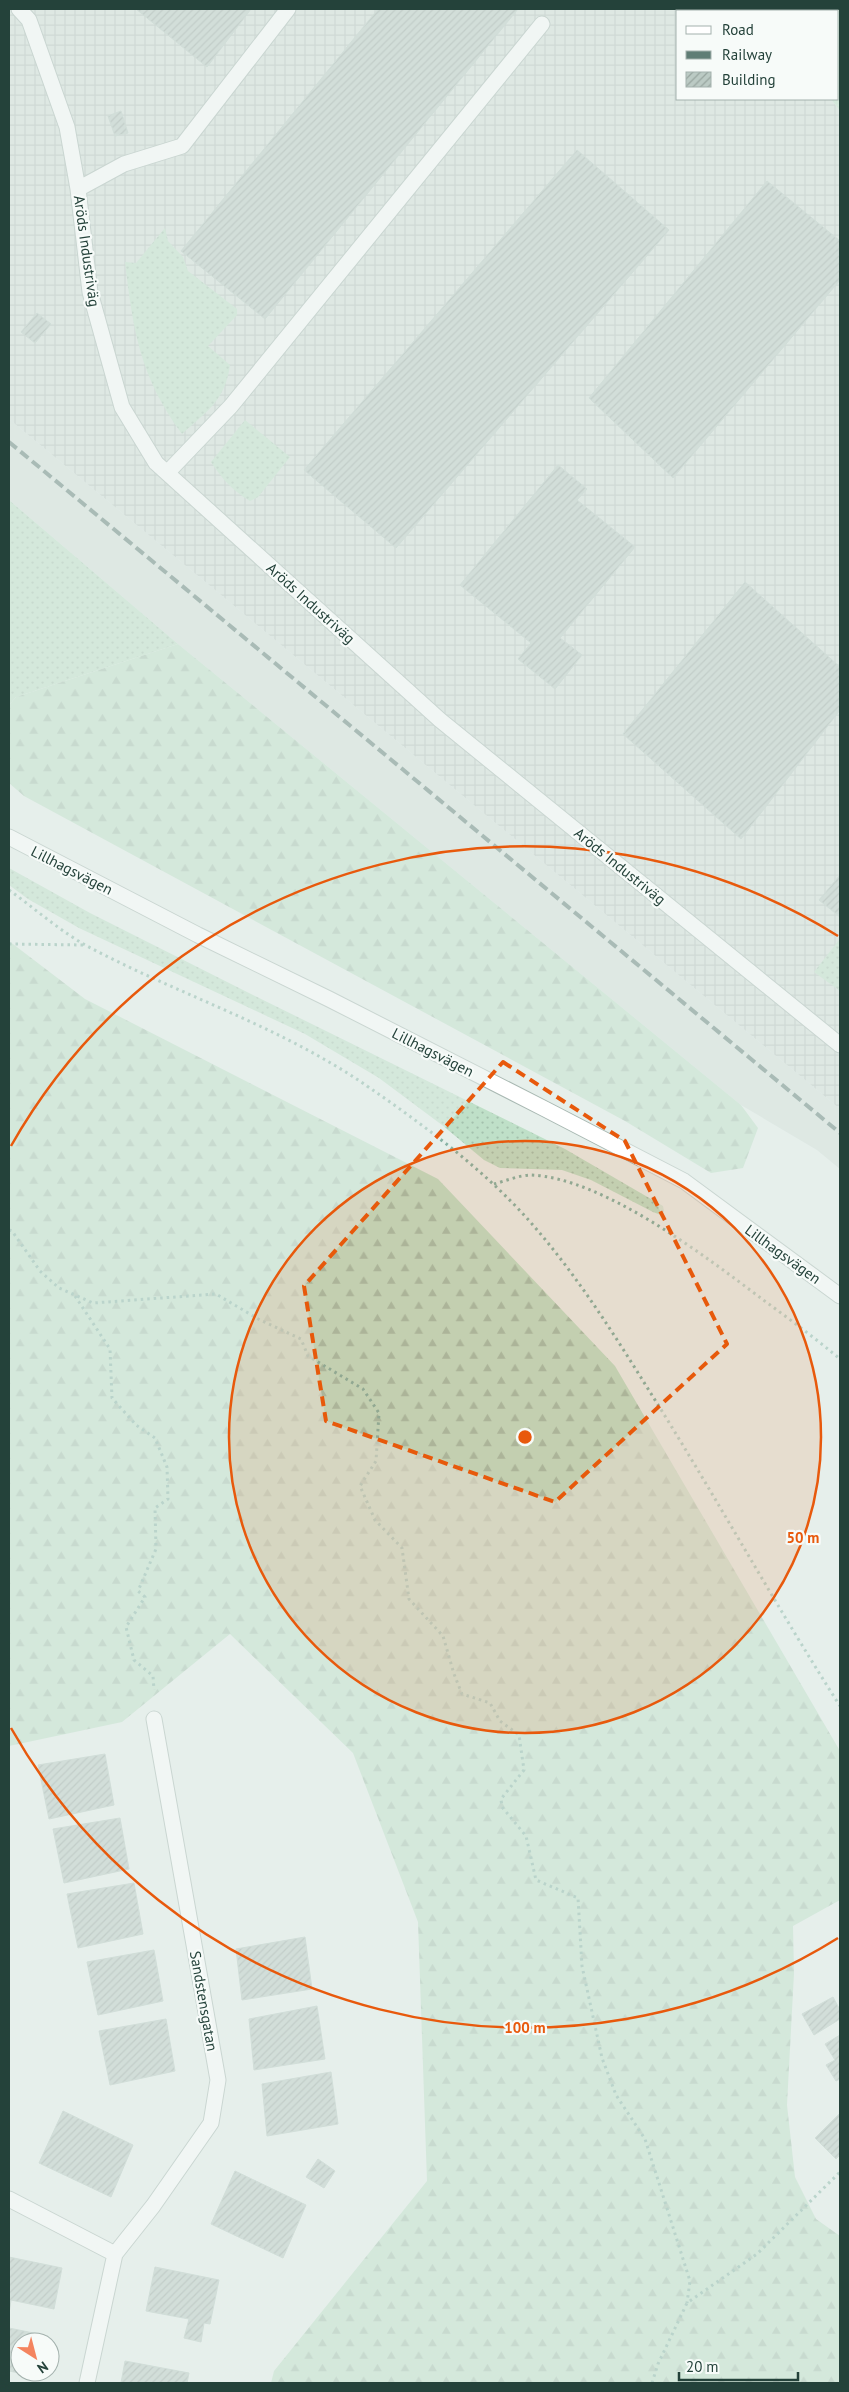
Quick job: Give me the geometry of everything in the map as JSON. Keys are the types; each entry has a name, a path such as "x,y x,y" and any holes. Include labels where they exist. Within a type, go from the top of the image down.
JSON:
{"street":[{"name":"Aröds Industriväg","path":"20,9 29,20 67,127 78,189 90,292 122,407 156,463 440,720 840,1045"},
{"path":"78,189 124,164 182,146 288,9"},
{"path":"167,473 231,406 542,24"},
{"name":"Lillhagsvägen","path":"9,837 198,935 329,998 684,1181 840,1296"},
{"name":"Sandstensgatan","path":"87,2383 115,2254 154,2206 211,2123 218,2080 154,1719"},
{"path":"9,2199 115,2254"}],"path":[{"path":"9,890 85,945 315,1052 366,1086 460,1154 494,1184 525,1216 588,1294 695,1464 785,1620 840,1706"},
{"path":"9,944 85,945"},
{"path":"494,1184 529,1175 559,1180 599,1194 656,1225 722,1268 840,1359"},
{"path":"9,1230 12,1231 40,1271 59,1288 93,1303 216,1294 260,1320 301,1339 308,1356 363,1389 379,1414 376,1461 360,1486 375,1520 402,1548 409,1599 443,1636 462,1694 490,1703 500,1720 519,1735 524,1770 501,1799 502,1807 526,1836 536,1880 578,1898 582,1966 602,2058 616,2095 645,2139 690,2281 688,2303 658,2364 652,2383"},
{"path":"75,1295 110,1349 112,1398 136,1426 155,1438 167,1467 168,1499 155,1508 156,1549 138,1591 145,1597 126,1627 134,1660 153,1676 154,1719"},
{"path":"688,2303 757,2254 840,2172"}],"highlighted area":[{"path":"503,1062 625,1141 727,1344 555,1502 326,1421 304,1286"}],"shaded area":[{"path":"9,9 761,9 676,10 676,100 832,100 840,111 840,1109 9,419"},
{"path":"9,419 840,1109 840,1169 817,1150 741,1105 178,644 9,500"}],"green space":[{"path":"840,9 840,111 832,100 839,100 839,10 762,10"},
{"path":"165,228 168,241 183,257 188,271 237,309 237,315 208,346 230,365 224,388 207,412 182,434 156,393 141,352 131,310 125,262 136,263"},
{"path":"245,420 290,457 258,497 250,501 228,484 211,462"},
{"path":"9,500 178,644 16,697 9,705"},
{"path":"178,644 741,1105 758,1128 743,1168 711,1173 625,1121 24,796 9,783 9,705 16,697"},
{"path":"9,868 90,913 565,1149 663,1206 664,1211 661,1215 653,1212 591,1180 562,1170 500,1168 484,1160 442,1125 379,1078 305,1034 79,928 28,899 9,885"},
{"path":"9,941 85,999 438,1179 615,1366 840,1751 840,1900 793,1926 794,1973 787,2105 795,2177 816,2219 840,2236 840,2383 271,2383 274,2371 427,2181 418,1922 353,1753 230,1634 122,1722 9,1746"},
{"path":"840,941 840,991 814,972"}],"building":[{"path":"136,9 251,9 207,67"},
{"path":"378,9 518,9 265,319 181,251"},
{"path":"121,111 128,133 115,136 108,116"},
{"path":"577,150 669,230 396,548 304,470"},
{"path":"767,181 840,241 840,280 673,478 589,398"},
{"path":"37,313 51,324 35,343 21,332"},
{"path":"558,465 587,489 577,500 635,547 560,638 582,655 555,689 518,659 531,643 460,585"},
{"path":"745,582 840,667 840,710 741,839 623,734"},
{"path":"840,875 840,917 819,900"},
{"path":"105,1754 114,1805 49,1819 38,1765"},
{"path":"120,1818 129,1869 64,1883 53,1829"},
{"path":"134,1883 143,1934 78,1948 67,1894"},
{"path":"305,1937 312,1989 242,2000 236,1949"},
{"path":"154,1950 163,2001 98,2015 87,1962"},
{"path":"833,1997 840,2010 840,2019 814,2035 802,2014"},
{"path":"317,2006 325,2059 254,2070 249,2019"},
{"path":"166,2019 175,2071 110,2085 99,2031"},
{"path":"840,2035 840,2079 836,2081 826,2065 835,2060 825,2044"},
{"path":"331,2072 338,2124 267,2136 262,2084"},
{"path":"63,2111 133,2145 111,2197 39,2163"},
{"path":"840,2113 840,2155 836,2159 815,2138"},
{"path":"318,2159 335,2171 324,2188 306,2177"},
{"path":"235,2171 306,2205 283,2258 211,2224"},
{"path":"9,2257 62,2268 54,2309 11,2300 9,2314"},
{"path":"155,2267 219,2280 210,2324 204,2323 201,2342 184,2338 189,2319 146,2311"},
{"path":"9,2328 28,2332 10,2332 9,2371"},
{"path":"125,2361 189,2373 187,2383 121,2383"}],"railway":[{"path":"9,442 840,1133"}]}
